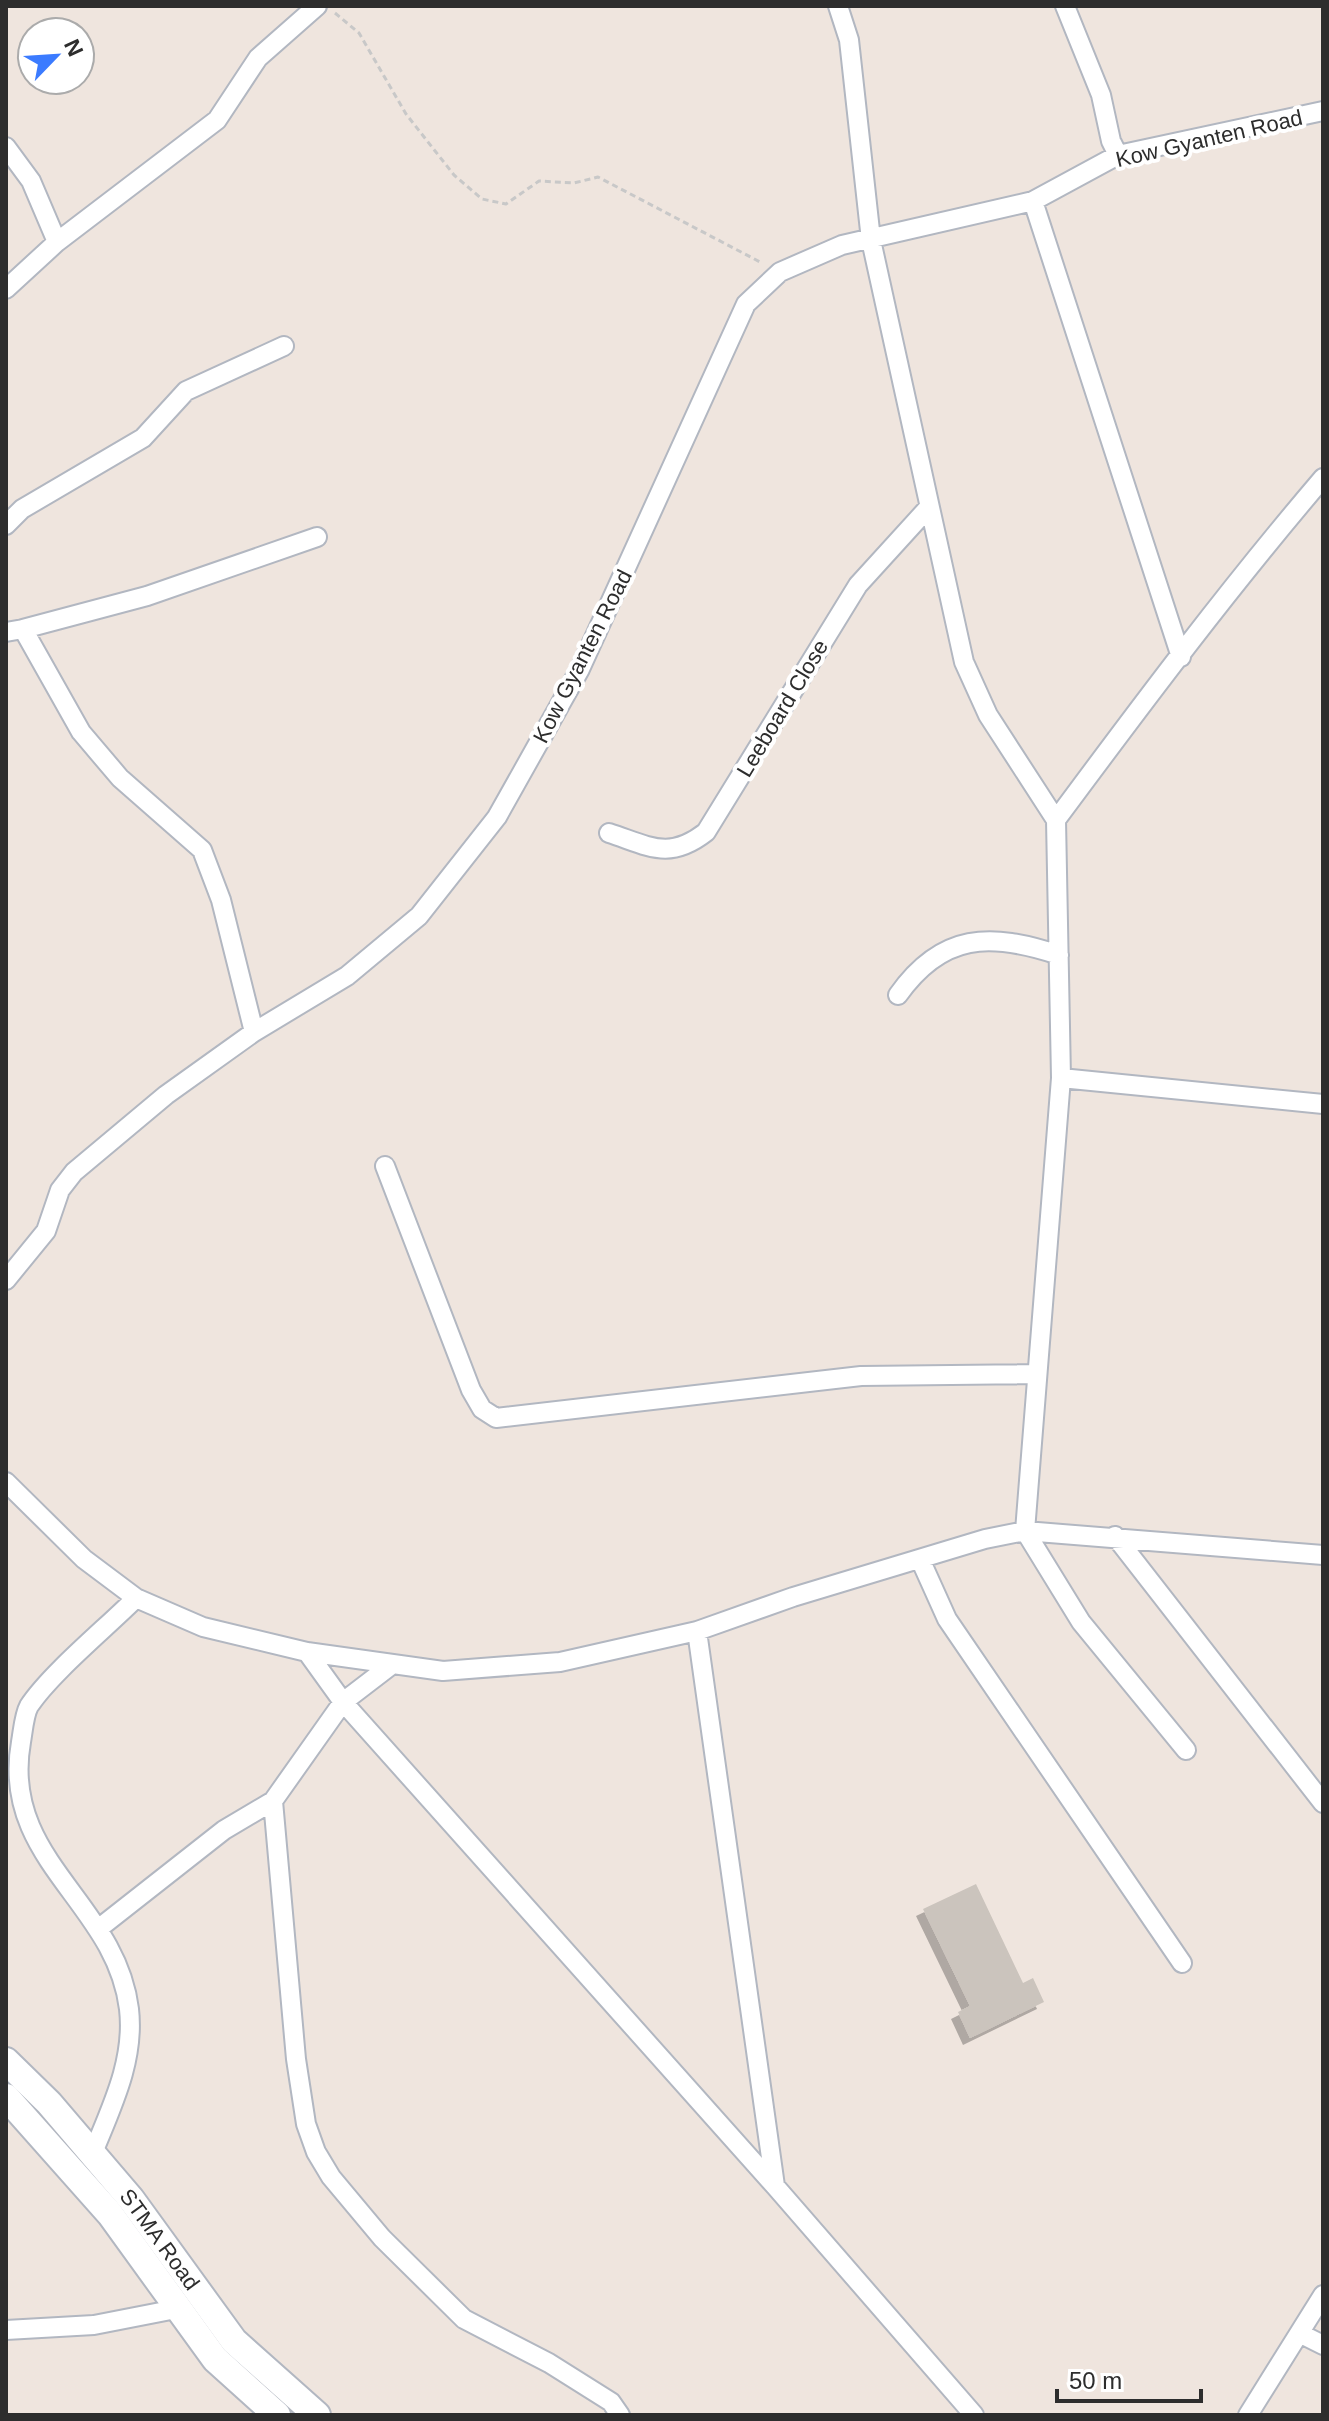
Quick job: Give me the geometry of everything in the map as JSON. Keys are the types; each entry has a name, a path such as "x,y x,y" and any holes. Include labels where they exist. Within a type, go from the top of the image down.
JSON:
{"main road":[{"name":"STMA Road","path":"6,2061 131,2199 234,2341 317,2415"},
{"name":"STMA Road","path":"6,2097 110,2214 215,2359 277,2415"}],"street":[{"path":"6,289 57,242 217,120 258,58 287,37 317,6"},
{"path":"838,6 849,40 871,240 964,662 974,690 1056,820 1061,1078 1025,1531 1081,1622 1186,1750"},
{"path":"1065,6 1101,95 1111,141 1118,155"},
{"name":"Kow Gyanten Road","path":"6,1280 46,1231 60,1190 74,1172 166,1095 254,1032 347,976 419,916 497,817 580,669 746,304 780,272 842,245 1033,201 1118,155 1323,111"},
{"path":"6,147 31,181 57,242"},
{"path":"1033,201 1181,657"},
{"path":"6,525 22,509 143,438 186,391 284,346"},
{"path":"1056,820 1131,716 1181,657 1256,557 1323,478"},
{"name":"Leeboard Close","path":"609,833 664,851 689,845 706,832 858,585 929,507"},
{"path":"254,1032 221,900 202,850 120,778 81,732 15,631 161,591 317,537"},
{"path":"898,995 918,967 941,950 967,943 1030,945 1059,955"},
{"path":"1061,1078 1323,1104"},
{"path":"385,1166 471,1390 482,1409 496,1418 861,1376 1037,1374"},
{"path":"6,1482 84,1559 136,1598 203,1627 307,1652 443,1671 560,1662 697,1631 920,1559 1025,1531 1323,1555"},
{"path":"1115,1536 1323,1803"},
{"path":"920,1559 947,1619 1182,1963"},
{"path":"92,2155 125,2074 129,2010 117,1966 98,1929 32,1840 19,1804 16,1764 28,1708 136,1598"},
{"path":"697,1631 775,2186"},
{"path":"307,1652 343,1702 775,2186 974,2415"},
{"path":"98,1929 224,1830 273,1801 343,1702 390,1666"},
{"path":"273,1801 296,2059 306,2124 316,2152 331,2177 382,2238 464,2319 549,2363 611,2402 620,2415"},
{"path":"1248,2415 1323,2295"},
{"path":"6,2330 94,2325 176,2309"},
{"path":"1301,2334 1323,2345"}],"path":[{"path":"326,6 359,33 406,114 454,175 482,199 506,204 539,181 574,183 598,177 780,272"}],"building":[{"path":"976,1884 1023,1983 1033,1978 1044,2002 970,2038 958,2012 970,2006 923,1909"}]}
